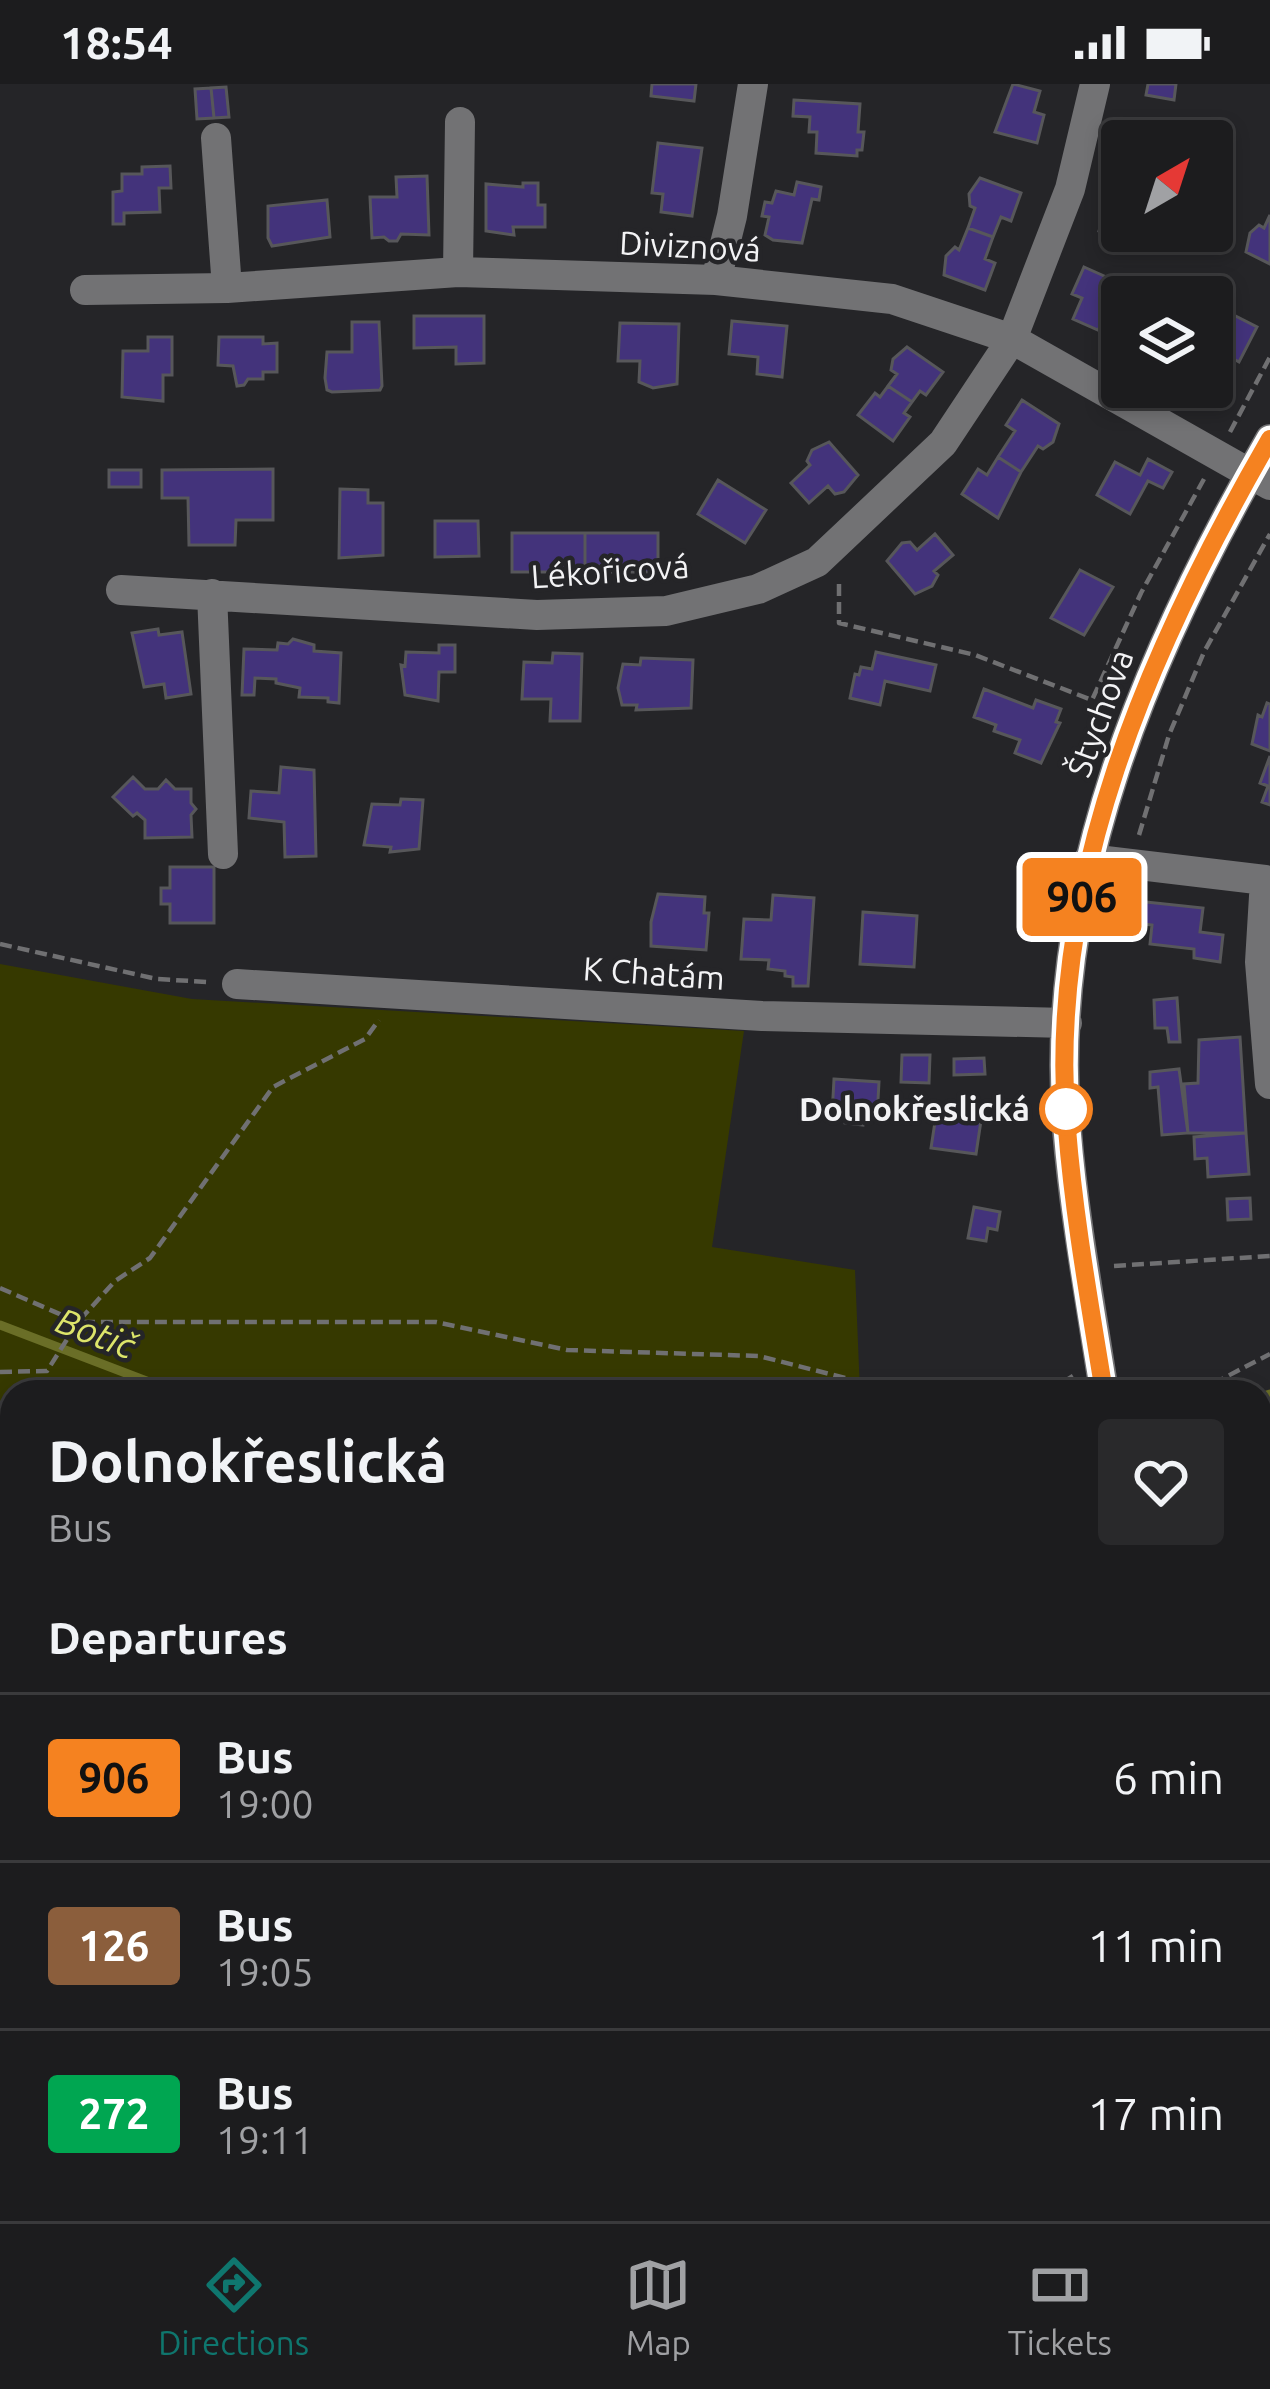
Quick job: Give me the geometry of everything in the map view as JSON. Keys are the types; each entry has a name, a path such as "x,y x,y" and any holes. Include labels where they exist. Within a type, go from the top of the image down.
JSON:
{"street":[{"path":"716,280 753,84"},
{"name":"Lékořicová","path":"121,590 537,615 666,610 758,589 817,562 943,443 1012,339 1070,188 1095,84"},
{"path":"458,272 460,122"},
{"path":"216,138 227,288"},
{"name":"Diviznová","path":"85,290 227,288 458,272 716,280 892,299 1012,339 1259,481"},
{"name":"Štychova","path":"1102,1380 1066,1126 1067,1023 1076,931 1089,859 1120,754 1174,618 1259,481 1270,439"},
{"path":"212,594 223,854"},
{"path":"1089,859 1265,880 1260,962 1270,1084"},
{"name":"K Chatám","path":"237,983 762,1016 1067,1023"}],"path":[{"path":"842,576 837,590 839,623 975,655 1092,700 1141,592 1270,357"},
{"path":"1136,851 1186,693 1270,533"},
{"path":"0,944 158,979 237,983"},
{"path":"0,1372 47,1371 78,1322 115,1281 150,1258 273,1087 365,1039 399,994"},
{"path":"1101,1267 1270,1256"},
{"path":"0,1288 78,1322 436,1322 567,1350 759,1356 853,1380"},
{"path":"1220,1380 1270,1354"},
{"path":"1067,1380 1078,1373"}],"shaded area":[{"path":"0,964 192,999 744,1031 712,1247 855,1270 860,1380 0,1380"}],"building":[{"path":"652,84 696,84 694,101 651,96"},
{"path":"1013,84 1040,91 1034,112 1044,115 1037,143 995,132"},
{"path":"1148,84 1176,84 1174,100 1146,95"},
{"path":"226,87 229,117 214,118 211,88"},
{"path":"211,88 214,118 197,119 195,89"},
{"path":"794,100 860,104 862,150 857,150 857,156 816,153 817,132 809,132 810,117 793,116"},
{"path":"658,143 702,148 692,216 661,212 663,194 652,193"},
{"path":"170,166 171,188 159,188 160,212 124,213 124,224 113,224 113,192 122,191 122,174 142,174 142,167"},
{"path":"427,176 429,235 401,234 397,241 372,238 370,197 397,197 396,177"},
{"path":"980,178 1021,193 1011,221 1001,217 993,237 968,228 975,208 970,206 969,194"},
{"path":"797,182 821,187 819,200 812,199 802,243 773,240 765,235 769,217 762,216 765,202 772,203 776,191 794,195"},
{"path":"523,183 538,183 545,227 513,227 514,235 486,231 486,184 523,187"},
{"path":"327,200 330,237 272,246 268,206"},
{"path":"1270,215 1270,264 1246,252 1250,233 1259,225 1264,228"},
{"path":"968,228 993,237 985,259 995,263 985,290 944,275 946,256 955,247 959,250"},
{"path":"1084,267 1104,276 1098,330 1073,319 1082,298 1072,294"},
{"path":"1233,315 1257,327 1239,362 1233,359"},
{"path":"414,316 484,316 484,363 456,364 456,347 414,348"},
{"path":"732,321 787,326 782,377 757,374 758,357 729,354"},
{"path":"352,322 379,322 380,390 327,390 327,352 352,352"},
{"path":"620,323 679,324 677,384 653,388 639,382 640,361 618,361"},
{"path":"148,337 172,337 172,375 163,375 163,401 122,397 123,351 148,351"},
{"path":"219,337 263,337 263,344 277,343 277,372 263,372 263,379 248,379 237,386 233,366 218,365"},
{"path":"907,347 943,372 926,395 920,391 912,402 888,386 897,374 891,370 893,359"},
{"path":"888,386 912,402 904,413 910,417 893,441 858,415 875,393 880,397"},
{"path":"1022,400 1059,424 1053,442 1043,449 1038,446 1021,472 998,457 1015,431 1006,425"},
{"path":"829,442 858,475 844,492 835,494 828,486 809,503 791,483 810,465 812,450"},
{"path":"998,457 1021,472 998,518 962,494 978,469 987,475"},
{"path":"1148,459 1172,472 1163,488 1148,481 1130,514 1097,495 1115,462 1140,475"},
{"path":"273,469 273,520 236,520 235,545 189,545 188,498 162,498 162,470"},
{"path":"109,470 141,470 141,487 109,487"},
{"path":"718,480 766,510 745,543 698,514"},
{"path":"340,489 368,490 368,503 383,503 383,555 339,558"},
{"path":"435,521 478,521 479,556 435,557"},
{"path":"512,533 585,533 585,566 565,566 565,572 512,572"},
{"path":"585,533 658,533 658,572 605,572 605,566 585,566"},
{"path":"935,534 953,555 934,571 938,575 932,586 915,594 887,561 902,543 910,542 917,550"},
{"path":"1080,570 1113,587 1084,635 1051,618"},
{"path":"158,629 159,635 182,632 191,694 166,698 164,684 144,687 132,633"},
{"path":"293,639 314,645 314,651 341,653 339,703 299,697 300,688 276,683 276,679 255,678 254,695 242,695 244,649 277,650 278,643"},
{"path":"439,645 455,645 455,672 439,672 438,701 405,695 401,665 405,666 406,652 439,653"},
{"path":"876,652 936,665 930,691 885,681 880,705 850,698 855,674 859,675 861,667 872,669"},
{"path":"553,653 582,654 580,721 550,721 551,699 522,699 524,662 552,663"},
{"path":"641,658 693,660 691,708 636,710 637,705 622,705 618,688 623,664 640,665"},
{"path":"984,689 1033,708 1036,700 1061,709 1056,722 1060,723 1041,763 1015,753 1020,740 974,717"},
{"path":"1267,703 1270,751 1252,744 1258,715 1262,717"},
{"path":"1270,756 1270,805 1262,802 1268,786 1260,783"},
{"path":"281,767 314,770 316,856 285,857 284,822 249,818 251,791 279,793"},
{"path":"133,777 145,789 158,789 166,780 175,789 191,789 196,809 191,815 192,837 145,838 145,820 137,813 133,816 113,797"},
{"path":"401,799 423,800 419,849 390,852 391,847 364,845 372,804 400,805"},
{"path":"170,867 214,867 214,923 170,923 170,904 161,904 161,888 170,888"},
{"path":"658,894 705,897 704,913 709,913 706,950 651,946"},
{"path":"773,895 814,898 808,986 793,986 793,977 785,976 785,971 768,969 769,960 741,959 744,919 771,920"},
{"path":"1146,902 1203,908 1200,932 1223,935 1220,962 1194,958 1194,949 1150,944 1152,925 1144,924 1140,916"},
{"path":"863,912 917,916 914,967 860,964"},
{"path":"1177,998 1180,1042 1169,1042 1167,1028 1155,1028 1154,1000"},
{"path":"1240,1037 1246,1133 1188,1133 1184,1084 1198,1083 1199,1040"},
{"path":"902,1055 930,1055 929,1083 901,1082"},
{"path":"984,1058 985,1074 954,1075 954,1059"},
{"path":"1179,1069 1188,1133 1162,1135 1158,1087 1150,1088 1150,1072"},
{"path":"834,1079 879,1082 877,1118 864,1117 863,1125 845,1123 845,1116 832,1115"},
{"path":"937,1109 982,1114 976,1154 931,1148"},
{"path":"1246,1133 1249,1174 1208,1177 1207,1158 1195,1159 1194,1137"},
{"path":"1250,1198 1251,1219 1228,1220 1227,1199"},
{"path":"974,1207 1000,1212 997,1230 988,1228 986,1241 968,1238"}],"waterway":[{"name":"Botič","path":"0,1325 144,1380"}],"bus line":[{"name":"906","path":"1102,1380 1066,1126 1067,1023 1076,931 1089,859 1120,754 1174,618 1270,439"}],"place":[{"name":"Dolnokřeslická","path":"1066,1109"}]}
